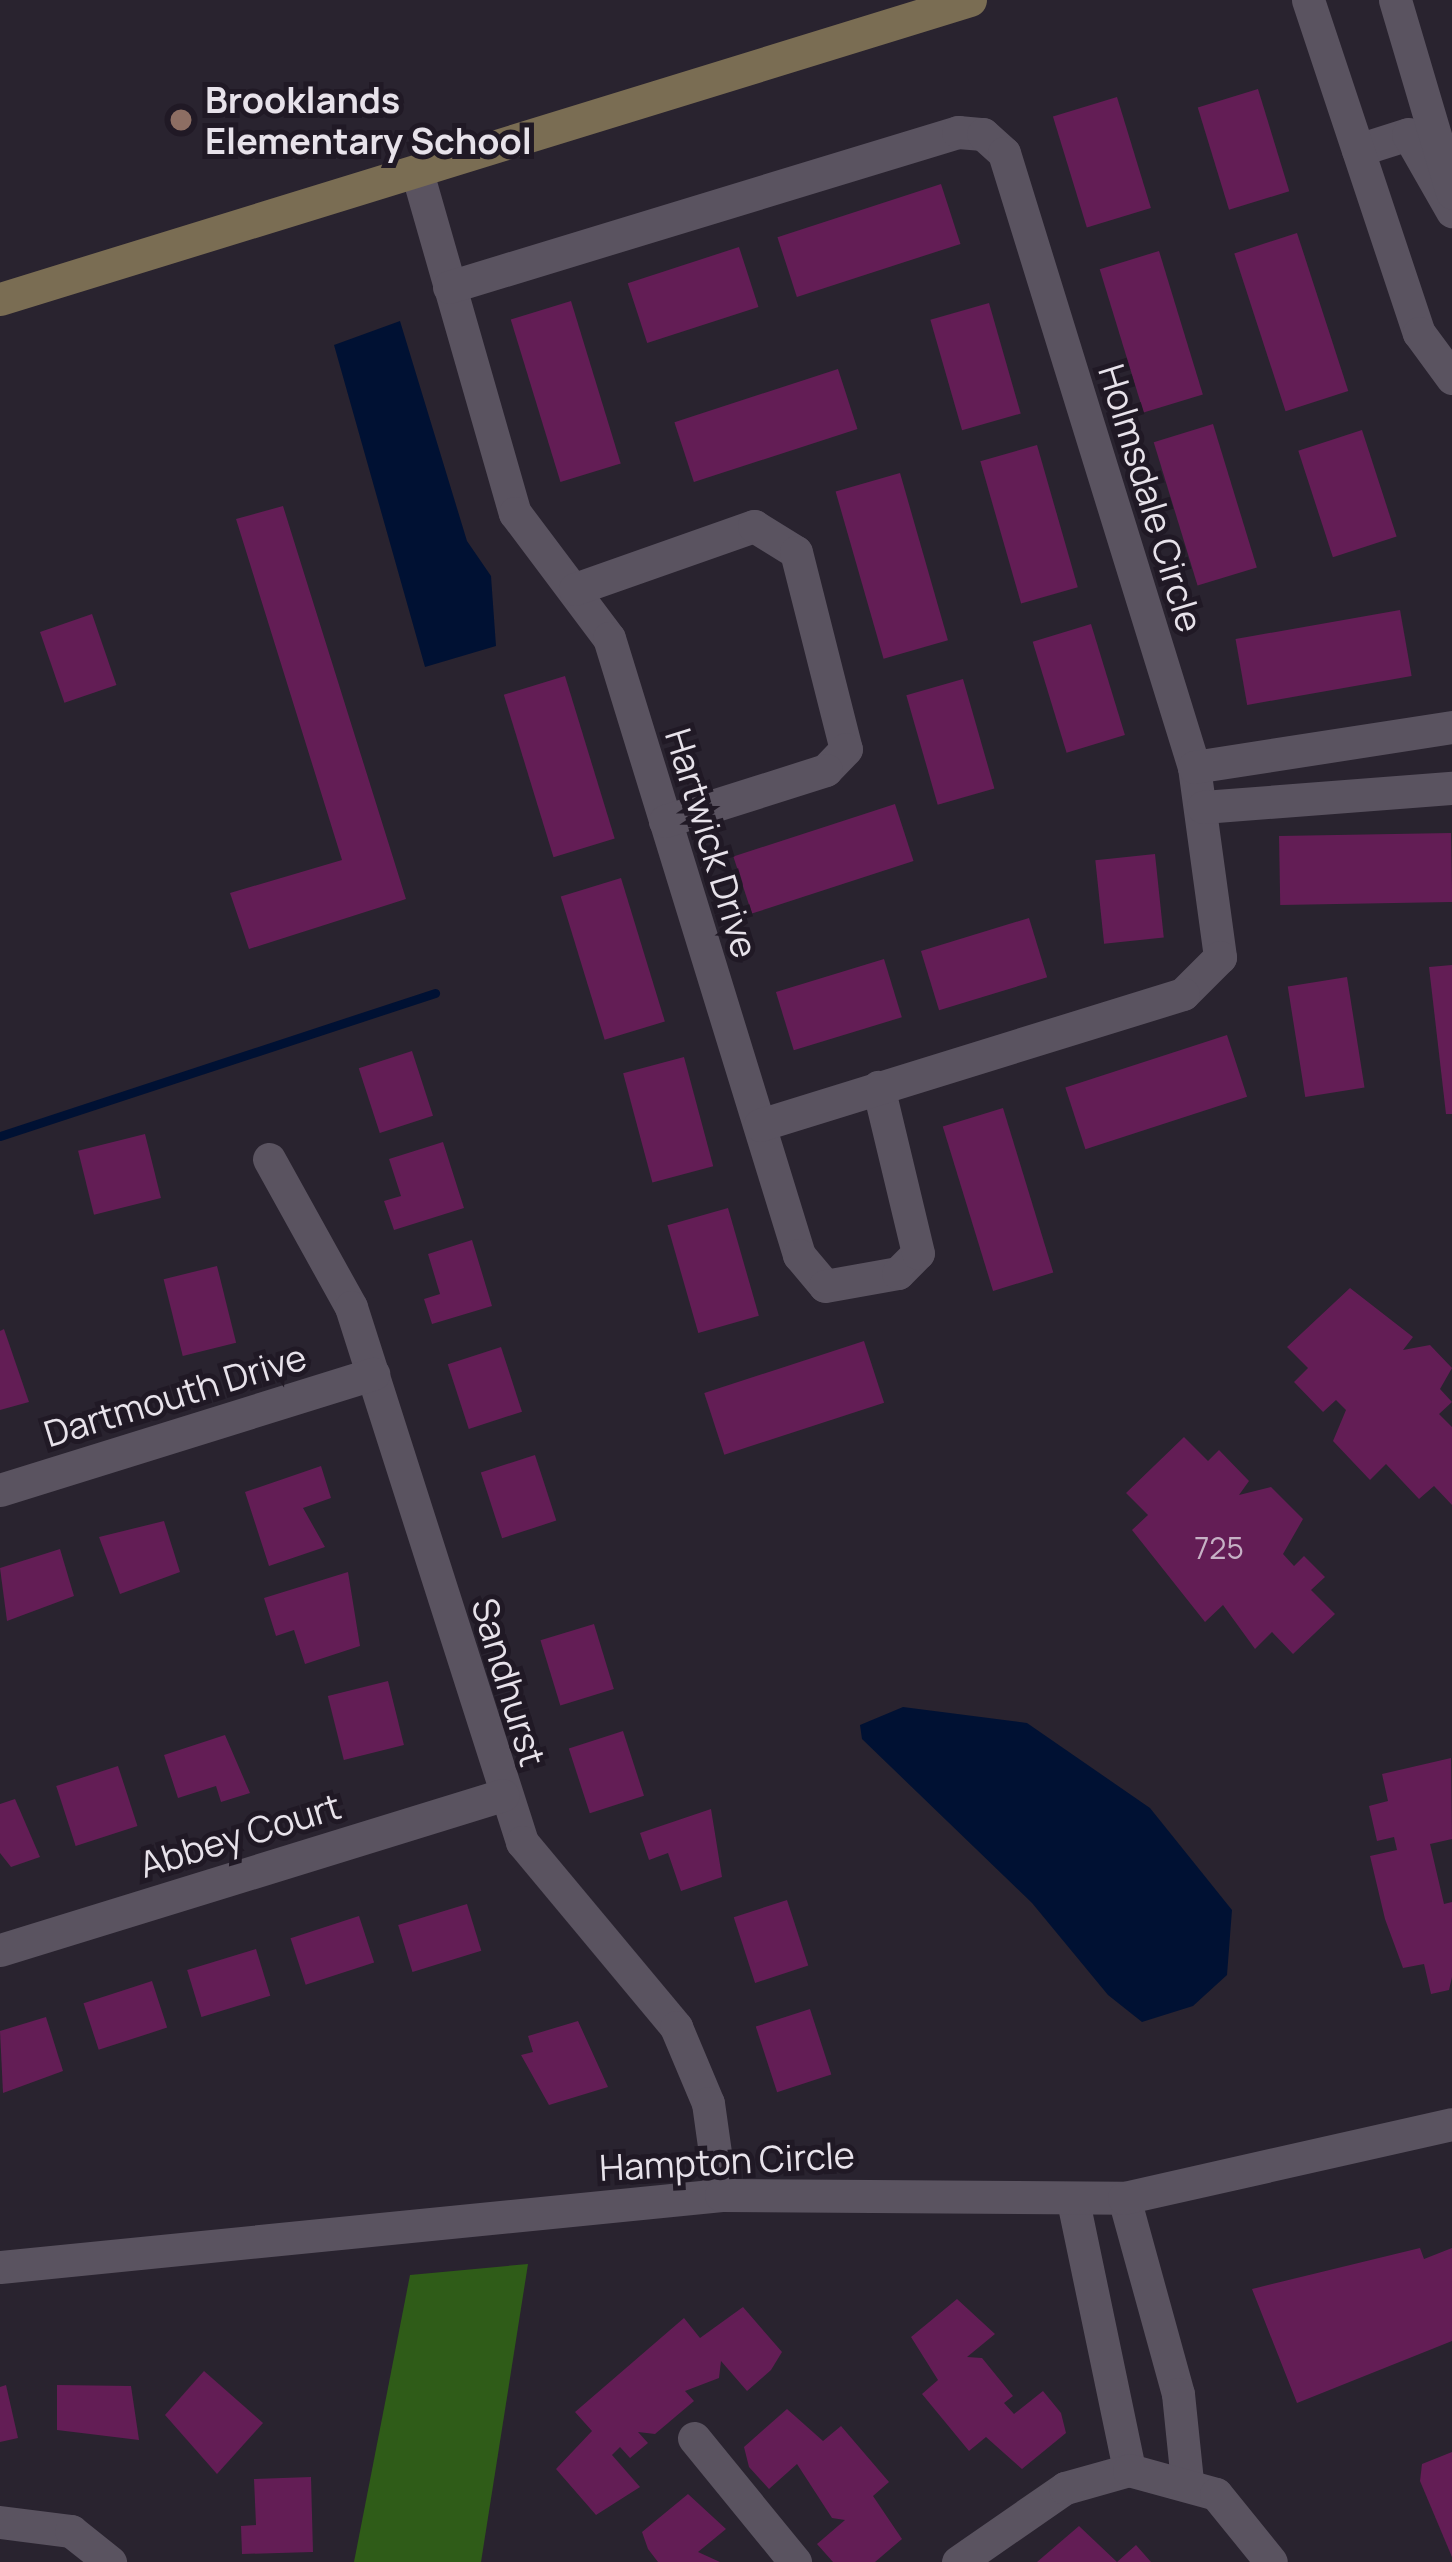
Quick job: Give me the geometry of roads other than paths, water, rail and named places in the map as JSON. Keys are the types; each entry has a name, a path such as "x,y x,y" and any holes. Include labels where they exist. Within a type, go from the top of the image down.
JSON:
{"main road":[{"path":"0,299 970,0"}],"street":[{"path":"1308,0 1419,333 1452,378"},
{"path":"1395,0 1452,193"},
{"name":"Holmsdale Circle","path":"449,286 958,132 983,134 1004,154 1194,767 1220,936 1203,984 760,1125"},
{"path":"1358,149 1408,134 1452,211"},
{"name":"Hartwick Drive","path":"417,172 515,513 608,638 807,1272 844,1290 912,1262 921,1236 878,1087"},
{"path":"574,589 754,526 796,552 846,749 826,770 665,821"},
{"path":"1194,767 1452,727"},
{"path":"1203,807 1452,788"},
{"name":"Sandhurst","path":"268,1160 337,1276 373,1374 503,1795 548,1885 658,2002 694,2060 721,2195"},
{"name":"Dartmouth Drive","path":"0,1490 373,1374"},
{"name":"Abbey Court","path":"0,1950 503,1795"},
{"name":"Hampton Circle","path":"0,2267 721,2195 1124,2198 1452,2124"},
{"path":"1124,2198 1148,2304 1178,2394 1187,2480"},
{"path":"1073,2201 1129,2470"},
{"path":"1099,2319 1148,2304"},
{"path":"694,2438 795,2562"},
{"path":"977,2557 1065,2488 1129,2470 1187,2480 1216,2494 1271,2562"},
{"path":"0,2522 71,2531 110,2562"}],"water":[{"path":"400,321 467,541 491,576 496,646 425,667 334,345"},
{"path":"903,1707 1027,1723 1150,1808 1232,1910 1227,1975 1193,2006 1142,2022 1108,1995 1032,1903 862,1739 860,1725"}],"waterway":[{"path":"0,1136 435,993"}],"place":[{"name":"Brooklands Elementary School","path":"181,120"}]}
